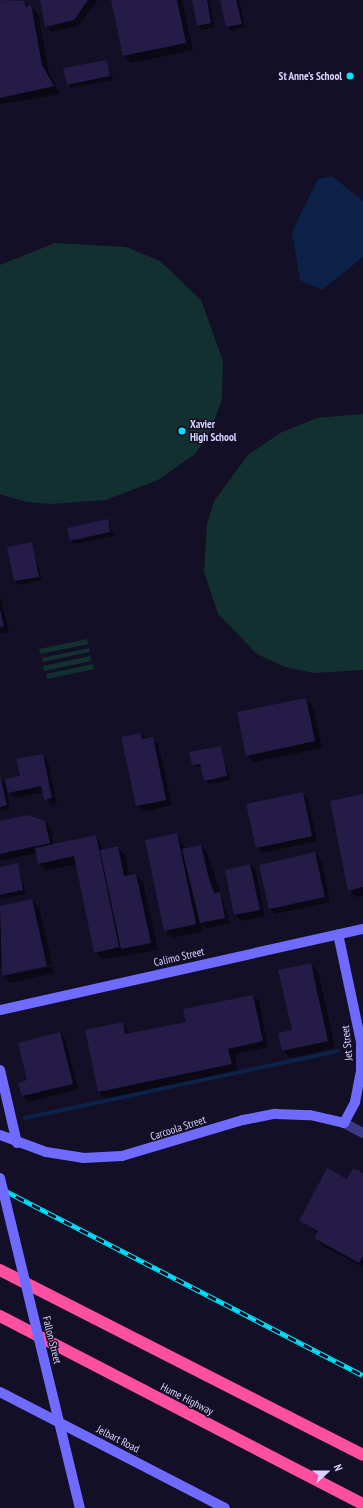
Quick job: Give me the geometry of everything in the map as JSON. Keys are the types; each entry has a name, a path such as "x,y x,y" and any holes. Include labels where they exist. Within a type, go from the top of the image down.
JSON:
{"highway":[{"path":"0,1270 363,1455"},
{"name":"Hume Highway","path":"0,1316 363,1504"}],"street":[{"name":"Calimo Street","path":"0,1010 363,929"},
{"name":"Jet Street","path":"338,934 361,1042 361,1072 355,1102 344,1123"},
{"path":"0,1070 17,1143"},
{"name":"Carcoola Street","path":"0,1135 17,1143 46,1152 83,1158 122,1156 243,1120 275,1114 310,1115 344,1123 363,1133"},
{"name":"Fallon Street","path":"0,1178 80,1508"},
{"name":"Jelbart Road","path":"0,1392 225,1508"}],"green space":[{"path":"55,243 126,247 160,261 201,300 223,361 222,400 208,436 195,454 158,480 106,500 51,504 26,502 0,494 0,265"},
{"path":"363,414 363,670 314,673 285,667 257,654 218,614 204,572 207,524 214,501 248,455 280,433 317,418"},
{"path":"87,639 88,644 40,654 39,649"},
{"path":"89,648 90,652 43,662 42,658"},
{"path":"90,656 91,661 44,671 43,666"},
{"path":"93,664 94,669 47,679 46,674"}],"water":[{"path":"332,176 363,201 363,257 322,290 300,280 292,232 318,179"}],"building":[{"path":"0,0 24,1 26,7 31,4 42,65 54,86 0,98"},
{"path":"40,0 88,0 74,20 45,27"},
{"path":"111,0 177,0 186,43 123,56"},
{"path":"192,0 207,0 211,23 197,26"},
{"path":"220,0 236,0 242,24 226,27"},
{"path":"107,60 110,76 67,85 63,68"},
{"path":"108,519 110,532 70,541 67,528"},
{"path":"32,542 39,577 14,581 7,547"},
{"path":"0,610 4,626 0,627"},
{"path":"306,698 315,741 246,756 237,712"},
{"path":"141,733 142,739 153,737 166,800 136,806 121,737"},
{"path":"221,746 227,776 204,781 200,764 192,765 189,752"},
{"path":"43,754 52,798 44,800 41,786 8,793 5,779 20,776 16,759"},
{"path":"0,775 7,805 0,807"},
{"path":"303,792 312,836 256,848 246,804"},
{"path":"363,794 363,887 348,891 330,801"},
{"path":"28,815 45,821 50,843 0,854 0,821"},
{"path":"177,833 196,924 164,931 145,840"},
{"path":"96,835 119,947 94,953 74,856 38,864 35,848"},
{"path":"201,845 214,893 220,892 225,918 200,923 182,849"},
{"path":"118,846 124,876 136,874 151,943 121,949 100,850"},
{"path":"315,852 325,897 269,909 259,865"},
{"path":"18,863 23,890 0,895 0,867"},
{"path":"250,864 260,910 234,915 225,870"},
{"path":"32,899 47,966 2,976 0,906"},
{"path":"311,963 328,1041 282,1051 278,1033 292,1030 278,970"},
{"path":"253,995 263,1041 228,1049 232,1064 98,1092 85,1030 123,1022 125,1034 186,1022 183,1009"},
{"path":"60,1032 73,1084 22,1096 18,1083 27,1080 18,1043"},
{"path":"327,1168 347,1179 353,1168 363,1173 363,1256 359,1263 314,1238 318,1231 299,1221"}],"waterway":[{"path":"25,1118 338,1051"}],"railway":[{"path":"0,1188 363,1375"}],"place":[{"name":"St Anne's School","path":"350,76"},
{"name":"Xavier High School","path":"182,431"}]}
